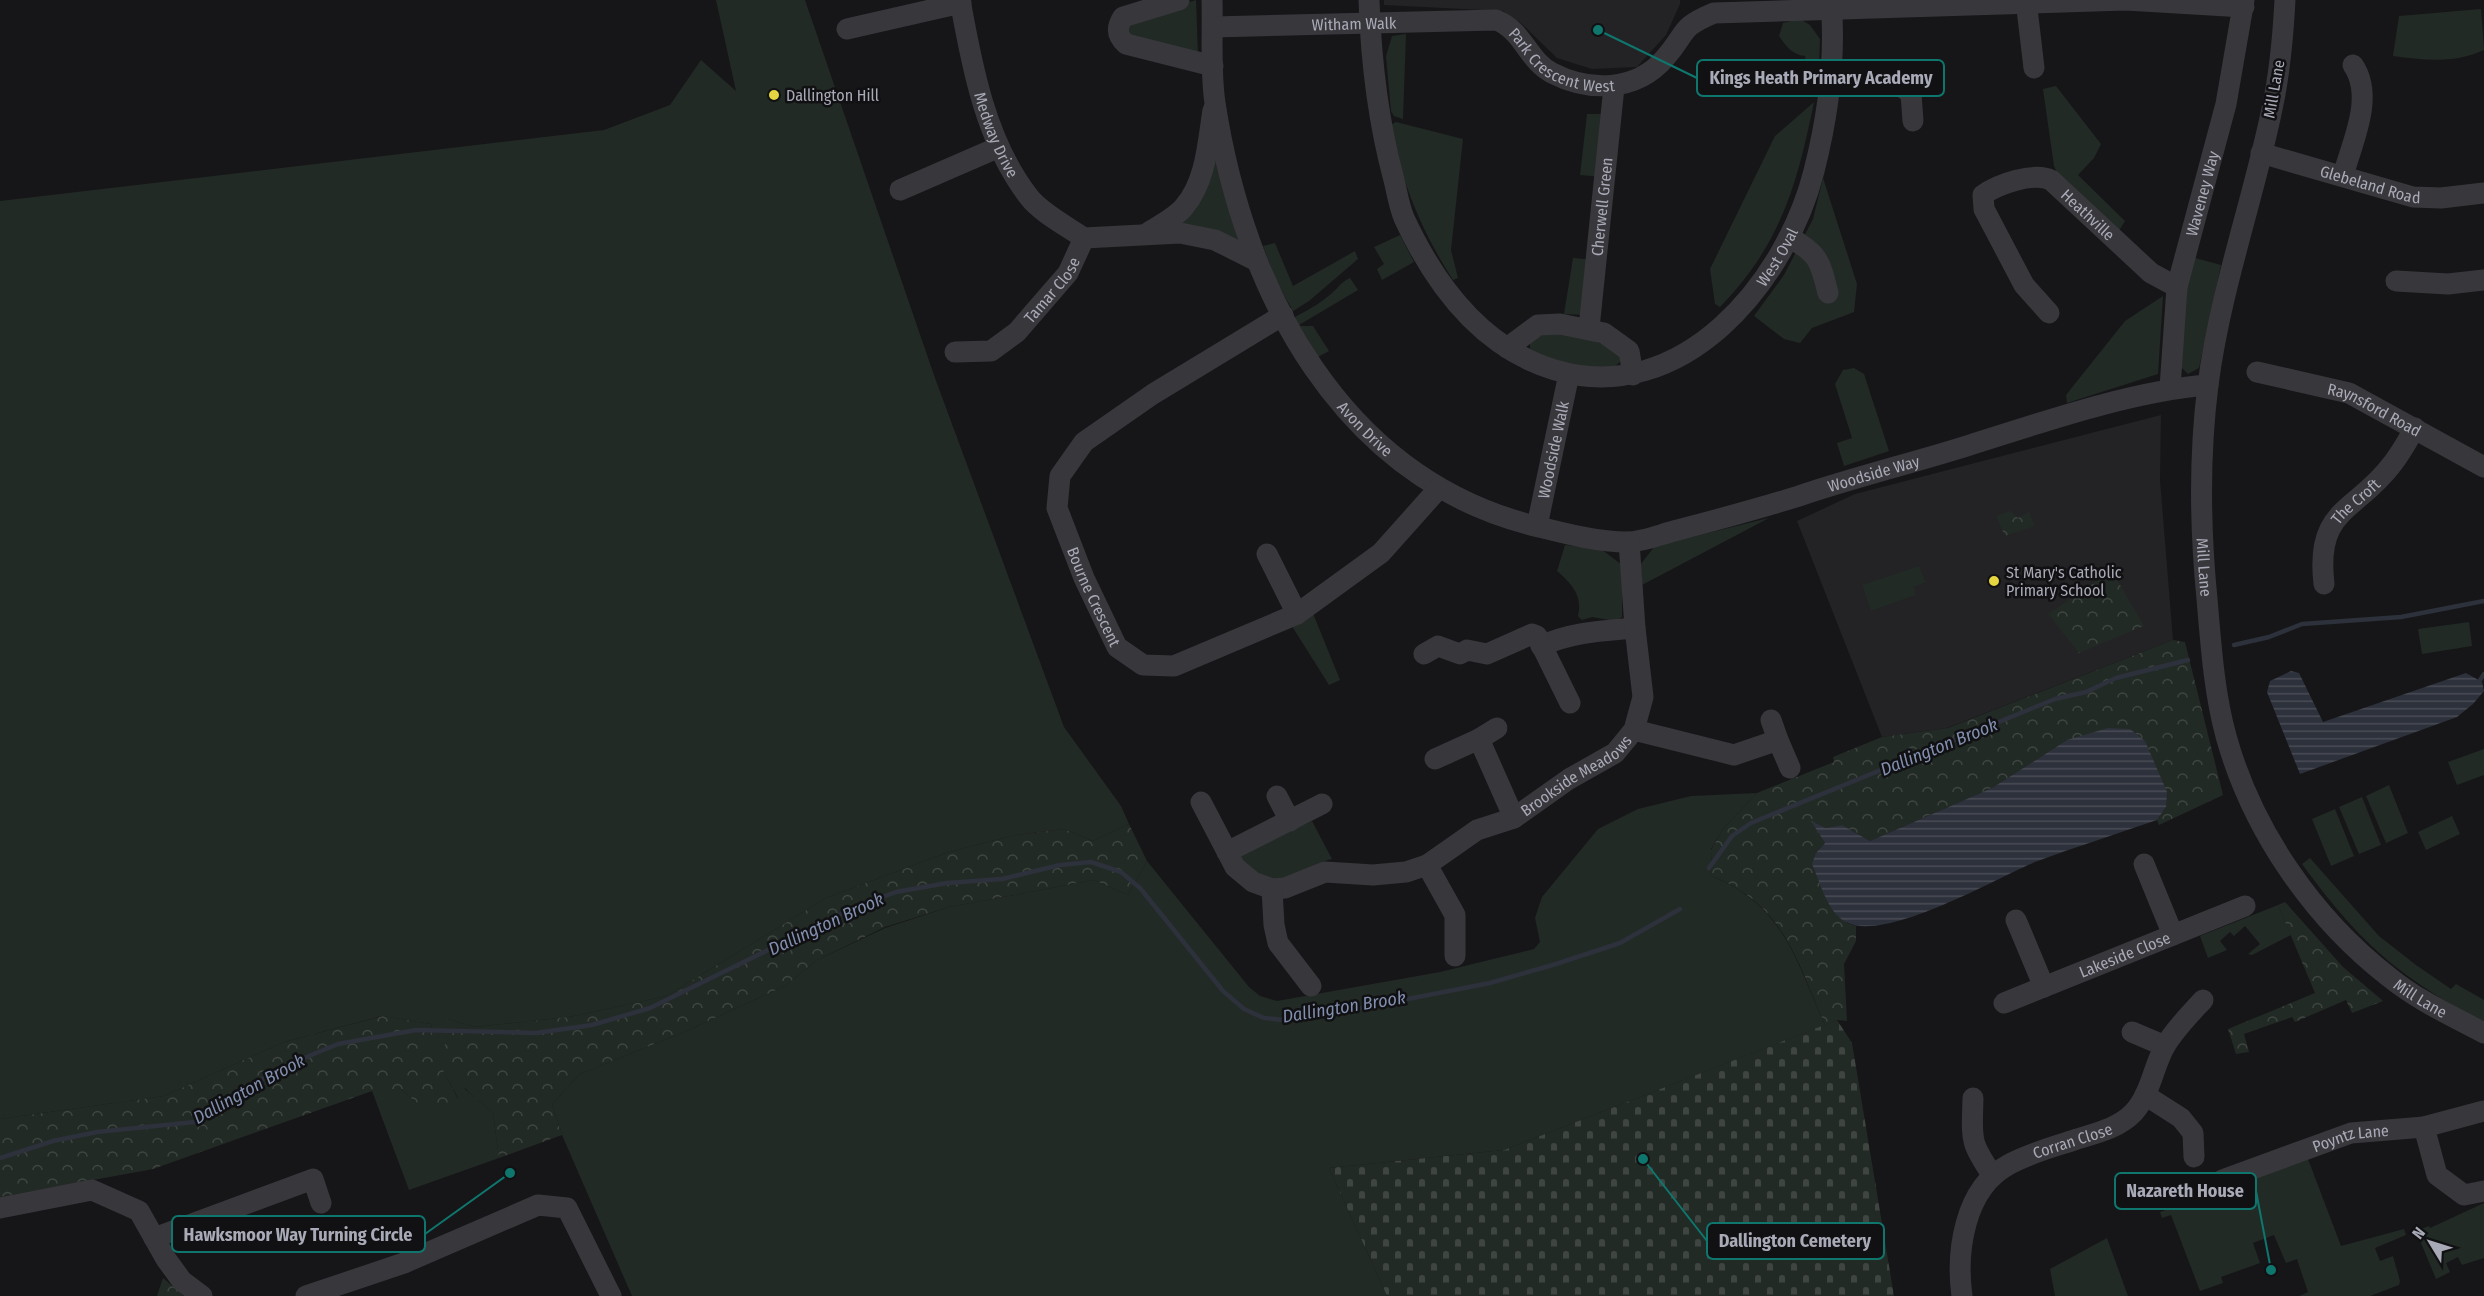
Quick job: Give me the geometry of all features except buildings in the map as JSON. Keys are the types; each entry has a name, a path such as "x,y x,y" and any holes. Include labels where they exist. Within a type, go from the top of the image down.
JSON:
{"street":[{"path":"1179,0 1123,17 1118,26 1120,38 1126,44 1213,66"},
{"name":"Avon Drive","path":"1212,0 1215,101 1237,201 1257,261 1283,315 1319,376 1357,422 1391,456 1471,506 1516,522 1536,526"},
{"name":"West Oval","path":"1370,0 1380,129 1404,216 1441,284 1470,319 1507,348 1532,363 1569,374 1607,377 1634,375 1669,363 1699,345 1730,320 1749,299 1789,237 1814,172 1832,73 1832,5"},
{"path":"1832,5 2126,0 2244,3"},
{"name":"Mill Lane","path":"2285,0 2278,74 2225,296 2208,385 2202,466 2202,554 2218,699 2227,738 2257,813 2284,860 2311,900 2335,928 2390,979 2484,1033"},
{"path":"847,28 961,1"},
{"name":"Medway Drive","path":"961,1 975,79 999,147 1030,198 1084,238"},
{"path":"2026,1 2034,68"},
{"name":"Waveney Way","path":"2170,388 2177,287 2226,104 2244,3"},
{"name":"Park Crescent West","path":"1496,20 1512,29 1536,60 1549,72 1572,83 1614,87 1654,69 1666,58 1690,23 1714,13 1832,5"},
{"name":"Witham Walk","path":"1213,27 1496,20"},
{"path":"2343,176 2364,95 2362,69"},
{"path":"1832,73 1889,80 1901,85 1911,94 1913,122"},
{"name":"Cherwell Green","path":"1589,328 1614,87"},
{"name":"Avon Drive","path":"1146,234 1183,209 1195,192 1202,173 1215,101"},
{"path":"900,190 999,147"},
{"name":"Glebeland Road","path":"2260,153 2413,197 2441,198 2484,193"},
{"name":"Heathville","path":"2049,313 2024,285 1984,209 1983,195 1994,187 2038,177 2051,180 2151,273 2177,287"},
{"path":"1146,234 1180,233 1215,240 1257,261"},
{"name":"Tamar Close","path":"955,352 991,351 1017,332 1068,273 1084,238 1146,234"},
{"path":"1789,237 1811,250 1819,261 1828,293"},
{"path":"2396,281 2433,285 2484,280"},
{"name":"Bourne Crescent","path":"1283,315 1153,394 1084,442 1060,476 1057,508 1084,578 1117,647 1143,665 1174,666 1297,614 1381,554 1439,488"},
{"path":"1507,348 1538,325 1560,324 1589,328 1604,333 1629,351 1634,375"},
{"name":"Raynsford Road","path":"2257,372 2349,393 2484,467"},
{"name":"Woodside Walk","path":"1536,526 1569,374"},
{"name":"Woodside Way","path":"1536,526 1562,533 1629,542 1737,515 2041,423 2170,388 2208,385"},
{"name":"The Croft","path":"2324,584 2321,558 2332,521 2393,464 2415,428"},
{"name":"Brookside Meadows","path":"1272,889 1285,888 1325,872 1384,874 1406,872 1427,865 1478,830 1514,818 1569,779 1615,753 1634,730 1643,697 1629,542"},
{"path":"1267,554 1297,614"},
{"path":"1539,641 1587,632 1635,628"},
{"path":"1424,654 1438,646 1460,654 1467,650 1487,654 1532,634 1539,641 1570,703"},
{"name":"Brookside Meadows","path":"1634,730 1734,756 1774,730 1790,768"},
{"name":"Brookside Meadows","path":"1435,759 1488,733 1514,818"},
{"path":"1277,796 1290,820"},
{"path":"1201,802 1235,867 1253,882 1272,889 1274,925 1278,943 1311,986"},
{"path":"1227,852 1322,804"},
{"path":"2145,864 2173,935"},
{"path":"1427,865 1455,915 1455,956"},
{"name":"Lakeside Close","path":"2004,1003 2245,906"},
{"path":"2016,920 2044,987"},
{"name":"Corran Close","path":"1962,1296 1960,1273 1963,1231 1974,1203 1993,1176 2006,1166 2033,1154 2110,1128 2133,1112 2145,1095 2165,1046 2204,1000"},
{"path":"2132,1032 2165,1046"},
{"path":"2145,1095 2167,1108 2193,1133 2194,1157"},
{"path":"1973,1098 1972,1138 1975,1149 1993,1176"},
{"name":"Poyntz Lane","path":"2222,1180 2351,1133 2424,1127 2484,1111"},
{"path":"2424,1127 2438,1175 2464,1195 2484,1191"},
{"path":"154,1238 313,1179 321,1203"},
{"path":"0,1208 92,1190 139,1211 182,1281 202,1296"},
{"path":"319,1294 404,1263 538,1205 567,1208 610,1296"}],"shaded area":[{"path":"1384,0 1680,0 1680,4 1666,35 1637,67 1592,69 1557,58 1522,24 1503,11 1384,5"},
{"name":"St Mary's Catholic Primary School","path":"2161,415 2160,480 2173,640 1947,728 1882,737 1797,521 1855,494"},
{"path":"2291,671 2299,673 2323,722 2466,673 2482,682 2484,691 2457,717 2300,774 2267,692 2270,681"},
{"path":"2108,728 2130,729 2145,741 2167,792 2166,807 2157,820 2035,862 1940,906 1886,924 1864,926 1846,922 1829,905 1812,864 1816,853 1825,843 1811,821 1826,828 1842,825 1870,841 1992,788 2067,740"}],"green space":[{"path":"716,0 805,0 935,378 1064,727 1121,806 1129,824 1093,841 1064,829 1015,835 946,853 826,898 667,996 569,1017 475,1027 448,1019 465,1089 493,1113 499,1158 409,1190 372,1091 400,1088 419,1105 458,1098 433,1053 431,1024 382,1016 284,1042 164,1096 0,1119 0,201 604,130 670,105 701,60 736,91"},
{"path":"1196,0 1198,55 1128,39 1129,20"},
{"path":"2481,9 2484,50 2450,59 2428,60 2393,56 2399,16"},
{"path":"1800,19 1810,25 1820,39 1819,65 1806,63 1805,56 1793,52 1779,36 1783,23"},
{"path":"1406,34 1403,119 1394,116 1391,111 1386,56 1392,36"},
{"path":"2056,86 2101,144 2094,158 2078,175 2125,221 2117,234 2059,178 2054,166 2043,89"},
{"path":"1814,102 1793,187 1772,236 1741,284 1720,307 1715,304 1710,269 1775,136"},
{"path":"1587,114 1608,114 1603,177 1580,175"},
{"path":"1396,122 1463,139 1451,250 1458,278 1453,280 1414,206 1395,146 1391,125"},
{"path":"1213,137 1245,243 1175,226"},
{"path":"1823,178 1857,284 1854,312 1812,328 1800,343 1784,339 1754,316 1784,275 1813,219"},
{"path":"1400,235 1414,262 1382,280 1377,269 1384,264 1374,247"},
{"path":"1275,243 1293,286 1355,251 1358,259 1309,301 1293,311 1277,283 1263,246"},
{"path":"2192,257 2221,265 2199,368 2188,374 2178,364 2181,307"},
{"path":"1573,258 1595,260 1586,315 1564,314"},
{"path":"1350,278 1358,290 1299,325 1295,317 1323,300"},
{"path":"2163,296 2158,374 2067,403 2066,395 2125,321"},
{"path":"1300,326 1313,326 1329,351 1318,357"},
{"path":"1567,330 1620,351 1621,361 1612,369 1564,366 1530,351 1530,337"},
{"path":"1854,368 1864,374 1889,451 1844,466 1837,443 1852,438 1835,384 1843,370"},
{"path":"2010,511 2018,518 2029,512 2035,526 2005,536 1996,516"},
{"path":"1769,518 1642,585 1640,565 1655,546"},
{"path":"1565,545 1601,549 1622,565 1622,617 1615,621 1592,617 1582,620 1578,616 1578,596 1557,571"},
{"path":"1919,566 1926,582 1914,587 1916,595 1871,611 1862,585"},
{"path":"2112,571 2144,626 2079,653 2048,614"},
{"path":"1312,611 1340,680 1329,685 1290,623"},
{"path":"2469,622 2472,646 2422,654 2418,629"},
{"path":"2173,640 2185,642 2223,795 2159,825 2157,820 2166,807 2067,740 1992,788 1870,841 1842,825 1826,828 1812,822 1825,843 1816,853 1847,923 1856,926 1856,941 1844,964 1847,1021 1837,1020 1825,1025 1796,957 1772,919 1737,888 1712,876 1711,850 1723,829 1757,793 1834,762 1833,757 1882,737 1948,728"},
{"path":"2484,749 2484,775 2457,785 2448,762"},
{"path":"2389,785 2408,833 2386,843 2366,796"},
{"path":"1757,793 1723,829 1711,849 1712,876 1737,889 1772,919 1785,937 1795,957 1825,1025 1504,1150 1329,1168 1387,1296 632,1296 562,1135 552,1104 580,1074 682,1033 785,986 817,960 885,928 949,907 1094,880 1128,895 1147,861 1249,987 1260,996 1277,1001 1440,972 1534,949 1540,942 1535,918 1542,897 1598,829 1638,809 1691,796"},
{"path":"2362,797 2381,845 2359,854 2339,807"},
{"path":"2335,809 2354,856 2331,866 2312,819"},
{"path":"2452,816 2460,834 2426,850 2418,832"},
{"path":"1312,821 1332,859 1283,880 1266,878 1238,860 1243,850"},
{"path":"1129,824 1147,861 1128,895 1094,880 949,907 885,927 817,960 785,986 682,1033 580,1074 552,1104 562,1135 499,1158 493,1113 477,1100 455,1076 446,1057 445,1040 448,1019 475,1027 569,1017 667,996 826,898 946,853 1015,835 1064,829 1093,841"},
{"path":"2310,858 2379,936 2451,989 2456,984 2484,1000 2484,1022 2428,990 2382,955 2342,915 2322,891 2302,864"},
{"path":"2285,902 2343,967 2383,1001 2352,1013 2346,1000 2295,1022 2292,1017 2244,1034 2249,1052 2236,1054 2228,1029 2315,993 2278,905"},
{"path":"2278,905 2291,935 2252,955 2248,954 2260,944 2245,926 2234,936 2230,932 2220,941 2227,950 2208,958 2200,936"},
{"path":"383,1016 431,1024 434,1053 458,1099 443,1109 419,1105 400,1088 388,1093 372,1091 153,1169 0,1197 0,1119 164,1096 284,1042"},
{"path":"1837,1020 1852,1043 1894,1296 1387,1296 1329,1168 1504,1150"},
{"path":"2308,1159 2341,1246 2404,1229 2406,1235 2375,1248 2380,1261 2393,1256 2399,1285 2370,1296 2299,1296 2308,1292 2297,1259 2286,1263 2274,1235 2253,1243 2260,1263 2221,1277 2223,1283 2200,1291 2171,1215 2162,1218 2160,1212"},
{"path":"2484,1203 2484,1258 2462,1265 2458,1257 2446,1263 2450,1272 2436,1279 2416,1231 2429,1226 2430,1228"},
{"path":"2107,1238 2128,1296 2055,1296 2050,1269"},
{"path":"163,1278 184,1296 157,1296"}],"waterway":[{"name":"Dallington Brook","path":"2234,645 2269,637 2302,624 2401,617 2484,601"},
{"name":"Dallington Brook","path":"1709,868 1732,836 1751,823 2055,699 2086,692 2116,678 2188,660"},
{"path":"2480,680 2484,674"},
{"name":"Dallington Brook","path":"0,1158 53,1141 97,1132 195,1122 280,1068 338,1044 416,1030 536,1033 592,1025 650,1008 858,906 896,892 947,883 1002,879 1060,865 1091,862 1121,872 1140,888 1223,991 1244,1009 1264,1018 1283,1020 1310,1018 1490,983 1620,943 1680,909"}],"place":[{"name":"Kings Heath Primary Academy","path":"1598,30"},
{"name":"Dallington Hill","path":"774,95"},
{"name":"St Mary's Catholic Primary School","path":"1994,581"},
{"name":"Dallington Cemetery","path":"1643,1159"},
{"name":"Hawksmoor Way Turning Circle","path":"510,1173"},
{"name":"Nazareth House","path":"2271,1270"}]}
